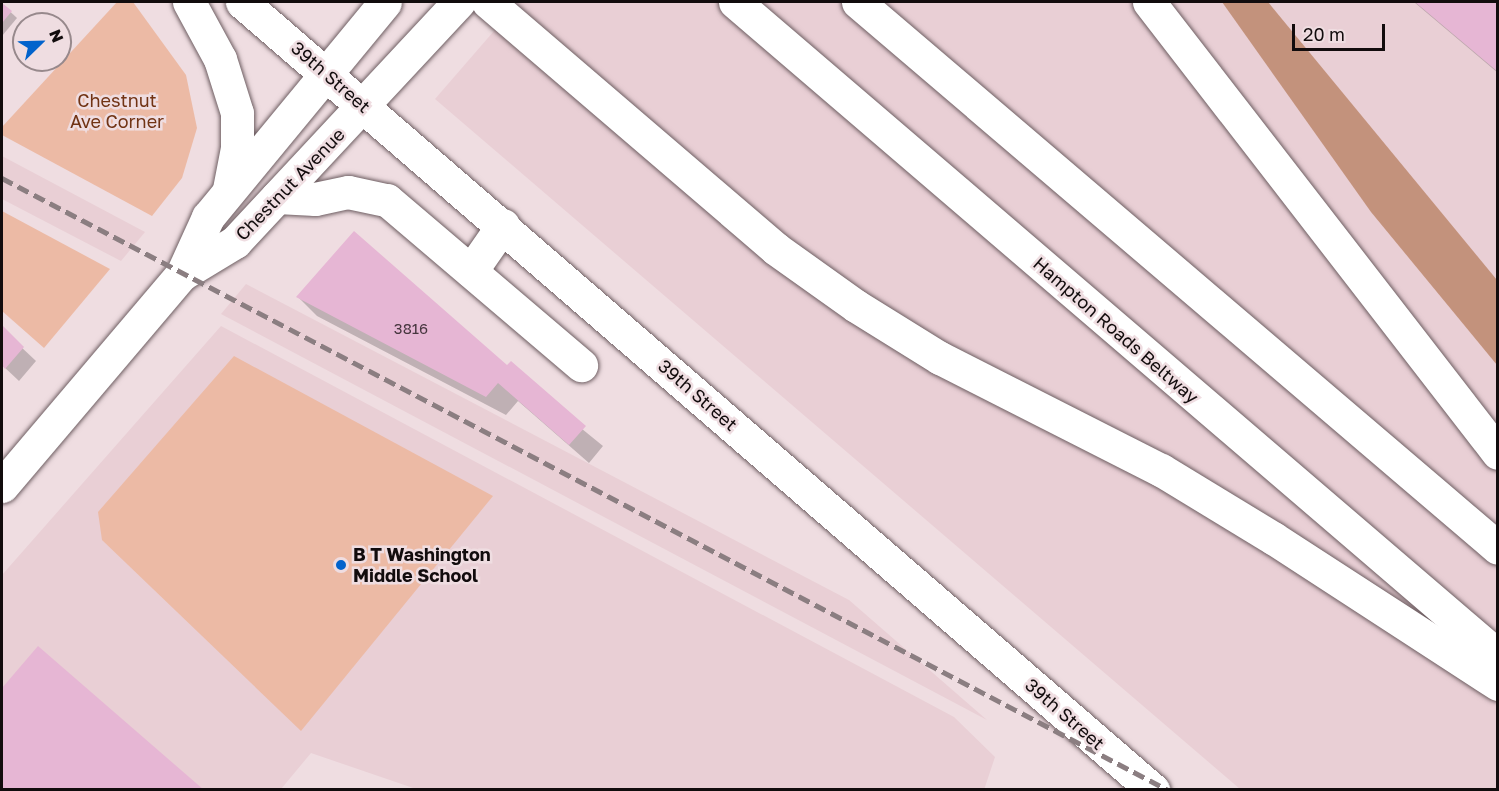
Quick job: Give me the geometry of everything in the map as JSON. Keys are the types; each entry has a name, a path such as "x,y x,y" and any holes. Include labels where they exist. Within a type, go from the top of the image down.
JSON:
{"main road":[{"path":"189,2 220,58 237,113 237,148 228,192"},
{"name":"39th Street","path":"242,2 503,225 1153,789"},
{"name":"Chestnut Avenue","path":"2,486 182,274 208,218 325,72 385,2"},
{"name":"Chestnut Avenue","path":"182,274 235,242 459,2"},
{"path":"488,2 776,249 856,306 939,358 1171,477 1273,537 1497,684"},
{"name":"Hampton Roads Beltway","path":"735,2 1497,656"},
{"path":"858,2 1497,548"},
{"path":"1149,2 1497,453"},
{"path":"277,198 315,199 348,192 387,200 581,365"},
{"path":"471,271 503,225"}],"shaded area":[{"path":"519,2 1497,2 1497,789 1240,789 435,99"},
{"path":"1222,2 1268,2 1497,280 1497,365 1371,212"},
{"path":"2,156 145,232 121,261 2,199"},
{"path":"246,284 849,600 987,720 221,314"},
{"name":"B T Washington Middle School","path":"221,326 954,717 995,757 984,790 419,790 311,753 281,789 2,790 2,575"}],"green space":[{"name":"Chestnut Ave Corner","path":"117,2 133,2 186,75 197,128 182,178 152,216 2,135 2,127 53,72 72,72 72,51"},
{"path":"2,211 110,269 44,348 2,311"},
{"path":"234,356 493,496 301,731 102,540 98,512"}],"building":[{"path":"1415,2 1498,2 1498,72"},
{"path":"2,3 12,11 2,23"},
{"path":"354,231 507,365 511,361 586,426 569,445 498,383 486,397 296,297"},
{"path":"2,325 24,347 5,369 2,365"},
{"path":"38,646 204,790 2,790 2,688"}],"railway":[{"path":"2,178 1168,790"}],"place":[{"name":"B T Washington Middle School","path":"341,565"}]}
